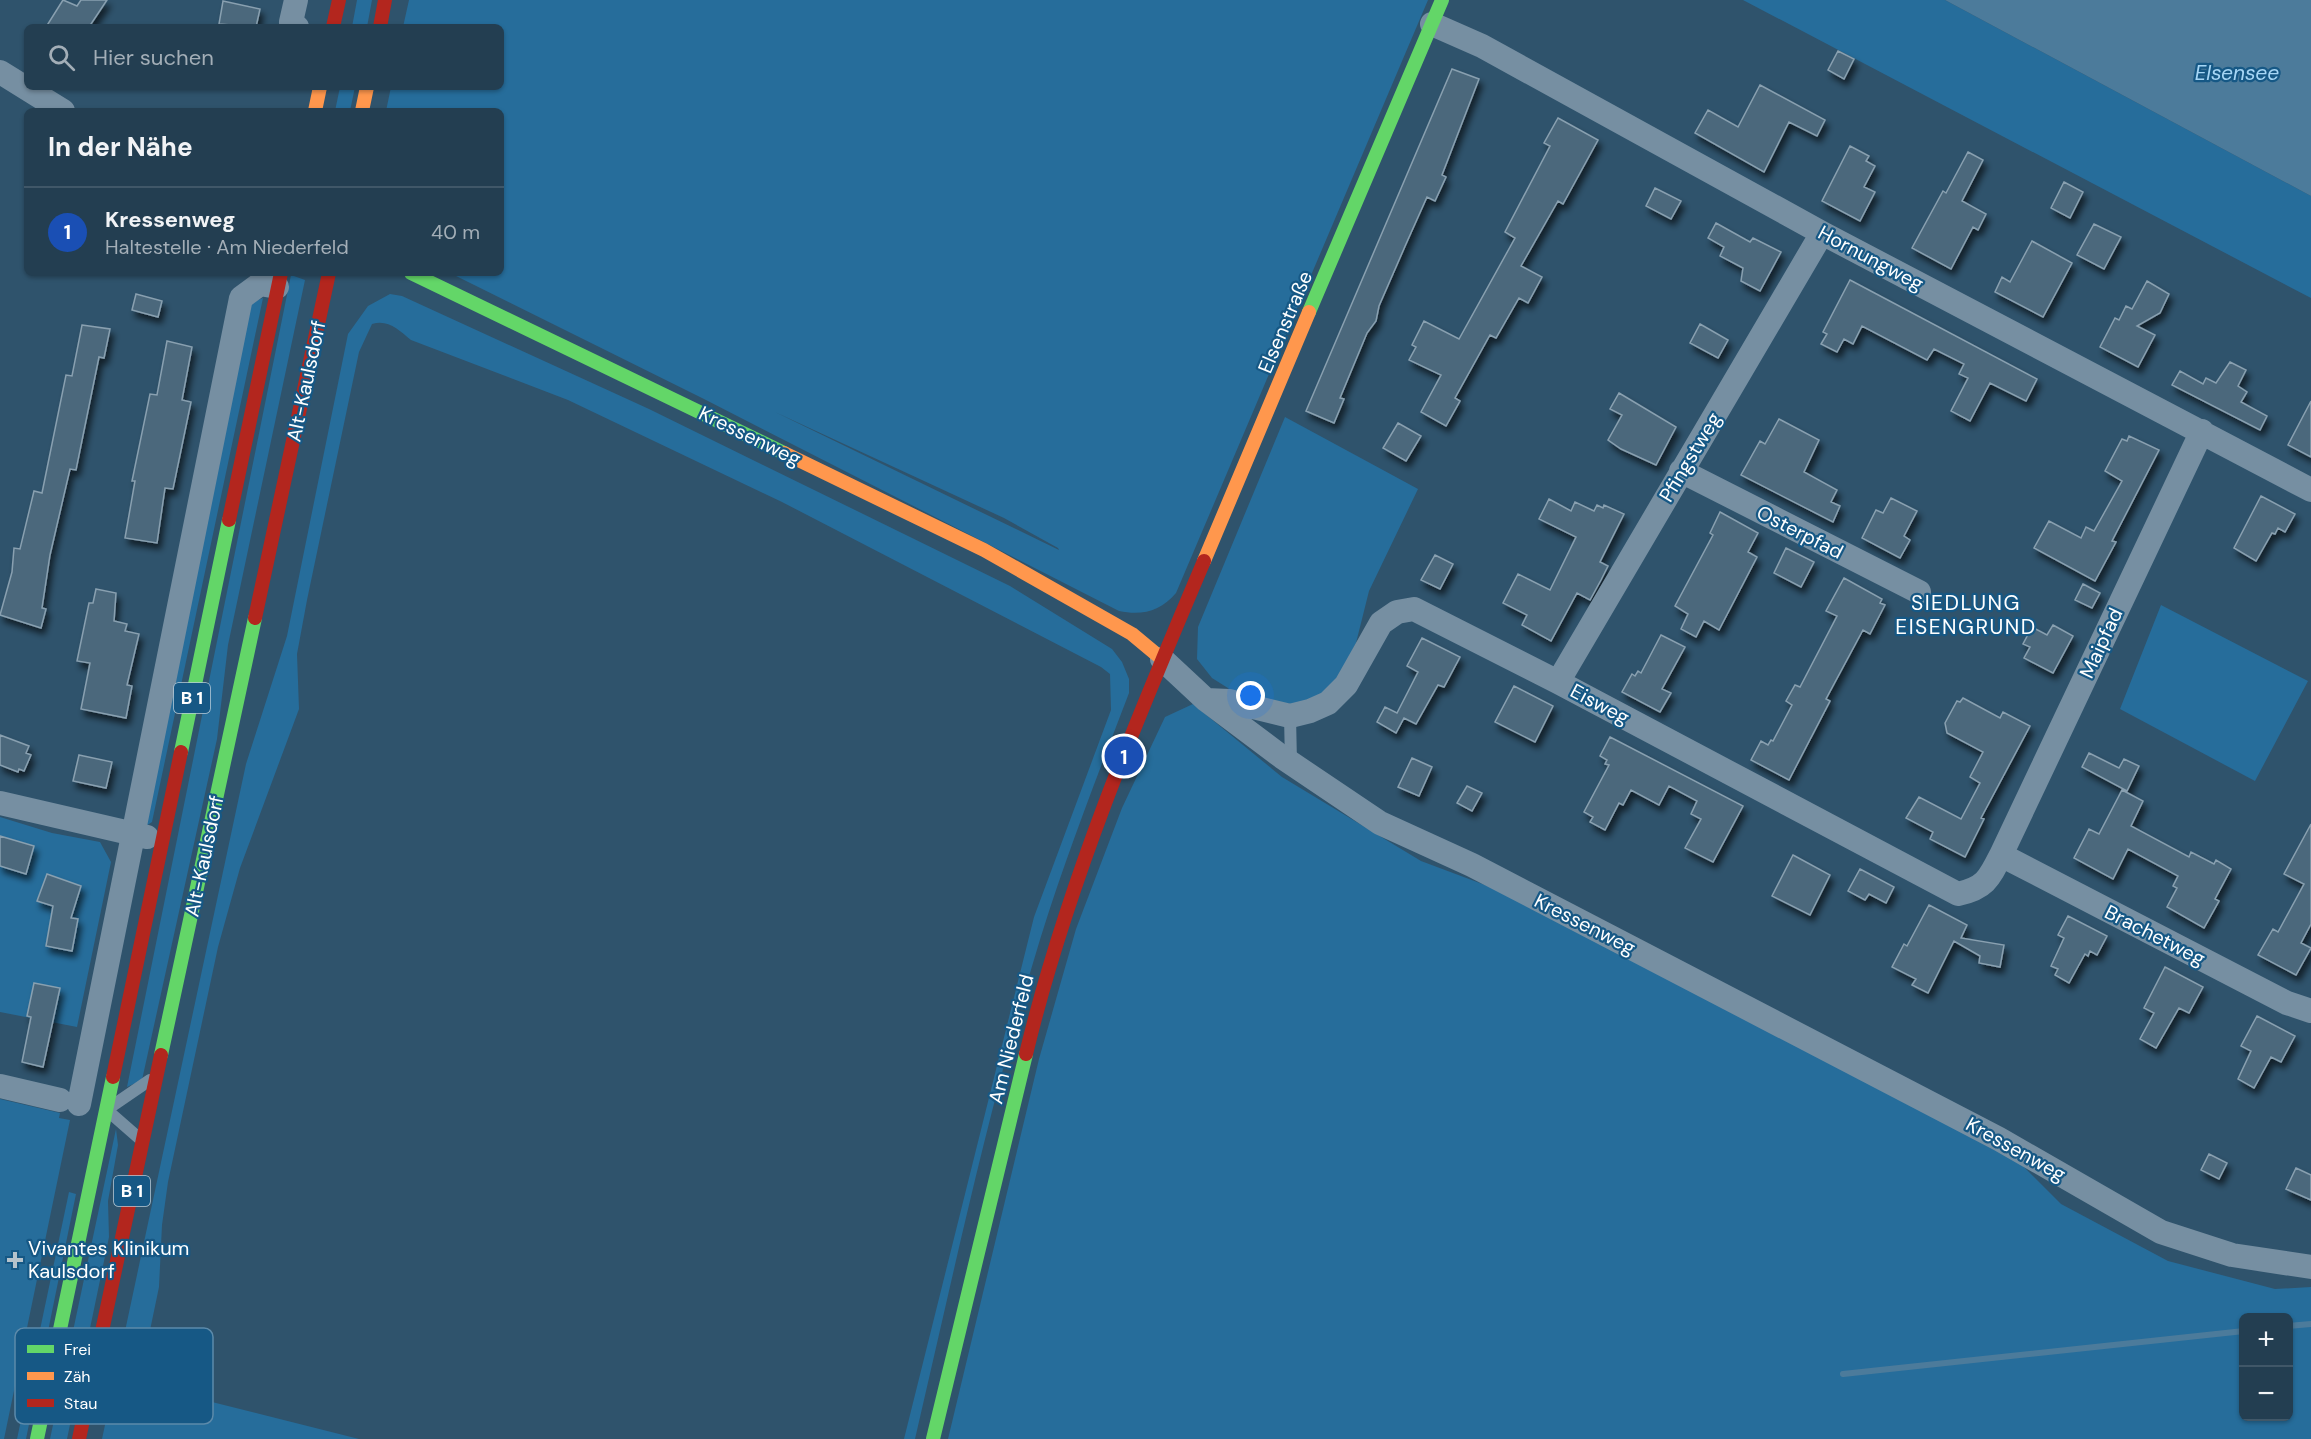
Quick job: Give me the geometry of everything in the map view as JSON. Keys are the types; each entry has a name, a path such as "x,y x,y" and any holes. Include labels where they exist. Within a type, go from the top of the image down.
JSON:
{"main road":[{"path":"334,24 339,0"},
{"path":"381,24 385,0"},
{"name":"Elsenstraße","path":"1162,658 1442,0"},
{"path":"316,108 319,90"},
{"path":"363,108 366,90"},
{"name":"Alt-Kaulsdorf","path":"102,1328 328,276"},
{"name":"Kressenweg","path":"417,276 984,550 1122,628 1162,658"},
{"name":"B 1","path":"53,1328 86,1105 162,840 279,280"},
{"name":"Am Niederfeld","path":"933,1439 1043,986 1068,906 1162,658"},
{"name":"B 1","path":"37,1439 39,1424"},
{"name":"Alt-Kaulsdorf","path":"79,1439 82,1424"}],"street":[{"path":"293,24 291,22 296,0"},
{"name":"Hornungweg","path":"1432,24 1482,46 1822,233 2311,490"},
{"path":"0,72 24,87"},
{"path":"29,90 58,108"},
{"name":"Pfingstweg","path":"1558,682 1822,233"},
{"path":"0,1086 86,1105 133,834 241,298 260,284 279,280"},
{"name":"Maipfad","path":"2001,855 2202,431"},
{"name":"Osterpfad","path":"1681,471 1919,592"},
{"name":"Eisweg","path":"1290,716 1328,703 1346,685 1381,623 1397,612 1414,609 1558,682 1958,894 1976,890 1989,878 2001,855"},
{"name":"Kressenweg","path":"1162,658 1206,700 1291,763 1380,823 1472,865 1999,1138 2161,1232 2232,1255 2311,1267"},
{"path":"1206,700 1229,701 1290,716"},
{"path":"0,803 162,840"},
{"name":"Brachetweg","path":"2001,855 2287,1003 2311,1011"}],"lane":[{"path":"1290,716 1291,763"},
{"path":"86,1105 156,1077"},
{"path":"86,1105 142,1141"}],"shaded area":[{"path":"357,0 372,0 368,24 353,24"},
{"path":"409,0 1428,0 1176,593 1157,608 1136,613 1119,611 704,399 456,276 504,276 504,108 387,108 390,90 504,90 504,24 404,24","holes":["775,412 1004,518 1059,550"]},
{"path":"1743,0 1945,0 2311,196 2311,298"},
{"path":"339,90 354,90 351,108 336,108"},
{"path":"291,276 294,276 305,280 228,645 217,739 142,1080 127,1087"},
{"path":"390,294 402,296 649,409 1010,586 1112,649 1122,662 1129,679 1129,693 1078,827 1016,1022 970,1200 915,1439 904,1439 1034,917 1111,710 1110,674 1101,667 782,502 568,400 411,340 393,326 383,323 372,324 359,352 297,654 299,709 240,868 218,947 168,1182 162,1225 159,1287 150,1328 126,1328 246,764 287,636 348,334 368,306"},
{"path":"263,298 152,822 146,826 247,304"},
{"path":"1285,417 1418,489 1369,591 1356,643 1338,679 1320,697 1296,705 1239,695 1212,678 1197,659 1198,627"},
{"path":"2161,605 2308,681 2255,781 2120,709"},
{"path":"1193,704 1282,777 1421,861 1501,891 2019,1162 2061,1204 2168,1261 2275,1289 2311,1287 2311,1439 948,1439 1039,1059 1076,929 1122,808 1165,717"},
{"path":"0,817 52,833 100,842 111,862 77,1027 0,1012"},
{"name":"Vivantes Klinikum Kaulsdorf","path":"0,1099 60,1113 59,1118 70,1120 27,1328 15,1328 15,1386 4,1439 0,1439"},
{"path":"116,1129 118,1145 108,1201 109,1237 90,1328 74,1328"},
{"path":"69,1192 76,1194 49,1328 40,1328"},
{"path":"213,1402 359,1439 102,1439 105,1424 213,1424"},
{"path":"20,1424 29,1424 26,1439 17,1439"},
{"path":"53,1424 70,1424 67,1439 50,1439"}],"water":[{"name":"Elsensee","path":"1945,0 2311,0 2311,196"}],"building":[{"path":"63,0 77,6 81,0 107,0 91,24 48,24"},
{"path":"223,1 260,9 257,24 219,24"},
{"path":"1838,51 1854,59 1844,79 1828,70"},
{"path":"1452,69 1479,79 1442,175 1446,177 1435,201 1427,197 1379,306 1376,321 1367,333 1340,398 1344,399 1334,423 1306,411"},
{"path":"1760,85 1825,120 1817,136 1789,122 1764,172 1695,133 1708,110 1738,127"},
{"path":"1558,118 1598,140 1563,204 1558,201 1521,266 1542,277 1528,303 1519,298 1496,338 1490,335 1455,398 1460,401 1446,426 1421,412 1441,375 1409,360 1416,347 1412,345 1424,321 1459,339 1515,238 1505,232 1550,146 1544,143"},
{"path":"1850,146 1869,156 1866,161 1875,166 1864,187 1875,192 1860,221 1822,201"},
{"path":"1968,152 1983,160 1962,201 1986,214 1978,230 1973,227 1951,269 1912,248 1943,191 1946,193"},
{"path":"2064,182 2083,192 2070,218 2051,208"},
{"path":"1655,188 1681,201 1671,219 1646,206"},
{"path":"1716,223 1750,242 1753,238 1781,252 1760,291 1741,281 1743,268 1720,256 1724,247 1708,238"},
{"path":"2094,224 2121,237 2104,269 2077,255"},
{"path":"2032,241 2072,263 2043,317 1995,292 2002,277 2010,282"},
{"path":"1850,280 2037,379 2026,401 1990,383 1970,421 1951,411 1968,378 1959,374 1964,364 1934,349 1927,360 1862,326 1853,344 1844,339 1837,352 1821,344 1827,334 1823,332"},
{"path":"2147,281 2169,294 2160,313 2137,326 2155,335 2138,367 2100,347 2115,318 2119,320 2126,306 2132,309"},
{"path":"136,294 162,301 158,317 132,310"},
{"path":"1700,324 1728,340 1718,358 1690,343"},
{"path":"82,325 110,329 104,358 99,357 76,470 70,469 50,555 42,608 46,609 41,628 0,615 12,572 14,548 20,549 34,491 42,493 66,375 72,376"},
{"path":"167,341 192,347 182,400 191,402 173,489 165,488 157,543 125,538 135,481 132,481 150,394 157,395"},
{"path":"2230,362 2246,370 2238,386 2247,392 2241,402 2267,416 2260,430 2172,385 2180,371 2203,384 2206,378 2216,383"},
{"path":"1619,393 1676,427 1656,465 1621,449 1608,440 1622,415 1610,409"},
{"path":"2311,401 2311,457 2288,445"},
{"path":"1779,419 1819,440 1804,472 1837,490 1831,502 1840,506 1833,522 1741,475 1760,441 1765,444"},
{"path":"1398,423 1421,436 1406,461 1383,448"},
{"path":"2129,436 2159,450 2112,541 2116,542 2095,581 2034,548 2049,521 2081,538 2086,527 2094,531 2122,481 2105,471 2122,439 2127,441"},
{"path":"2261,496 2295,514 2285,532 2278,528 2275,534 2272,533 2256,561 2234,548"},
{"path":"1891,498 1917,511 1904,536 1910,540 1900,558 1862,538 1876,510 1883,513"},
{"path":"1549,499 1571,511 1575,502 1594,511 1597,505 1603,508 1604,505 1624,514 1600,562 1608,566 1590,600 1577,593 1551,641 1522,625 1527,615 1503,603 1518,574 1550,590 1576,537 1539,519"},
{"path":"1720,512 1758,533 1748,552 1757,557 1719,630 1704,621 1696,637 1681,629 1688,614 1675,606 1713,535 1710,533"},
{"path":"1786,548 1814,562 1801,587 1774,573"},
{"path":"1435,555 1453,564 1440,589 1421,580"},
{"path":"1844,578 1882,599 1880,603 1885,605 1870,634 1863,630 1826,699 1830,701 1789,780 1751,760 1761,741 1768,745 1771,740 1773,741 1792,705 1786,701 1795,685 1800,687 1837,616 1826,611"},
{"path":"2083,584 2100,593 2092,608 2075,600"},
{"path":"96,589 116,593 114,621 127,624 125,631 139,634 127,685 132,686 126,718 81,709 90,663 77,661 89,603 93,603"},
{"path":"2053,625 2073,636 2053,673 2024,658 2030,647 2023,644 2032,627 2047,635"},
{"path":"1661,635 1685,647 1662,689 1671,693 1660,712 1622,692 1632,674 1635,676 1638,671 1641,673"},
{"path":"1422,638 1460,657 1444,687 1438,685 1416,724 1404,718 1396,733 1377,722 1385,707 1397,713 1418,672 1407,666"},
{"path":"1514,686 1553,706 1535,742 1495,722"},
{"path":"1963,698 2000,718 2003,712 2030,726 1981,818 1984,819 1965,857 1930,839 1933,832 1906,818 1919,797 1961,819 1980,783 1970,777 1983,752 1947,733 1945,723 1957,701 1960,702"},
{"path":"0,735 29,746 26,753 31,755 24,771 19,769 18,772 0,765"},
{"path":"1610,737 1743,806 1713,862 1685,848 1701,819 1691,814 1697,801 1669,786 1659,805 1631,790 1623,805 1619,803 1605,830 1590,822 1593,817 1584,812 1609,765 1605,764 1607,760 1600,756"},
{"path":"2089,753 2119,768 2124,759 2139,766 2127,791 2082,767"},
{"path":"79,755 112,762 106,788 73,781"},
{"path":"1412,758 1432,767 1419,796 1398,787"},
{"path":"1467,786 1482,793 1472,811 1457,803"},
{"path":"2122,790 2143,801 2131,826 2189,857 2191,852 2214,864 2216,860 2231,869 2215,899 2219,901 2204,928 2167,907 2177,888 2173,886 2178,876 2128,849 2113,879 2074,858 2089,829 2099,834"},
{"path":"2311,824 2311,924 2301,943 2311,948 2296,975 2258,955 2273,929 2278,932 2304,884 2284,874"},
{"path":"0,836 34,846 26,874 0,866"},
{"path":"1793,855 1830,875 1810,915 1772,896"},
{"path":"1860,869 1894,887 1886,903 1869,894 1865,900 1848,891"},
{"path":"47,874 81,886 71,918 78,919 72,951 46,946 53,906 37,901"},
{"path":"1929,905 1967,925 1961,938 2004,945 2000,967 1979,963 1980,956 1954,941 1928,993 1912,985 1916,979 1892,967 1904,944 1907,946"},
{"path":"2068,916 2107,936 2097,955 2090,951 2088,956 2085,954 2069,983 2055,975 2058,969 2051,966 2064,938 2058,935"},
{"path":"2165,967 2203,987 2189,1013 2179,1008 2156,1048 2140,1039 2154,1013 2144,1008"},
{"path":"34,983 60,988 43,1067 22,1062 31,1017 27,1016"},
{"path":"2257,1016 2295,1036 2281,1062 2271,1057 2254,1088 2238,1079 2251,1051 2241,1046"},
{"path":"2209,1154 2227,1163 2219,1179 2201,1170"},
{"path":"2296,1168 2311,1175 2311,1200 2286,1189"}],"waterway":[{"path":"2293,1326 2311,1324"},
{"path":"1843,1374 2239,1332"}],"traffic: fast":[{"path":"1309,312 1442,0"},
{"path":"417,276 784,453"},
{"path":"181,752 229,520"},
{"path":"161,1055 255,618"},
{"path":"933,1439 1026,1054"},
{"path":"60,1328 113,1077"},
{"path":"37,1439 40,1424"}],"traffic: slow":[{"path":"316,108 319,90"},
{"path":"363,108 366,90"},
{"path":"1204,561 1309,312"},
{"path":"784,453 984,550 1132,634 1162,659"}],"traffic: jam":[{"path":"334,24 339,0"},
{"path":"381,24 385,0"},
{"path":"229,520 280,276"},
{"path":"255,618 328,276"},
{"path":"1026,1054 1082,865 1153,682 1204,561"},
{"path":"113,1077 181,752"},
{"path":"103,1328 161,1055"},
{"path":"79,1439 82,1424"}],"place":[{"name":"Kressenweg","path":"1124,756"},
{"name":"Vivantes Klinikum Kaulsdorf","path":"15,1260"}],"district":[{"name":"SIEDLUNG EISENGRUND","path":"1966,615"}]}
